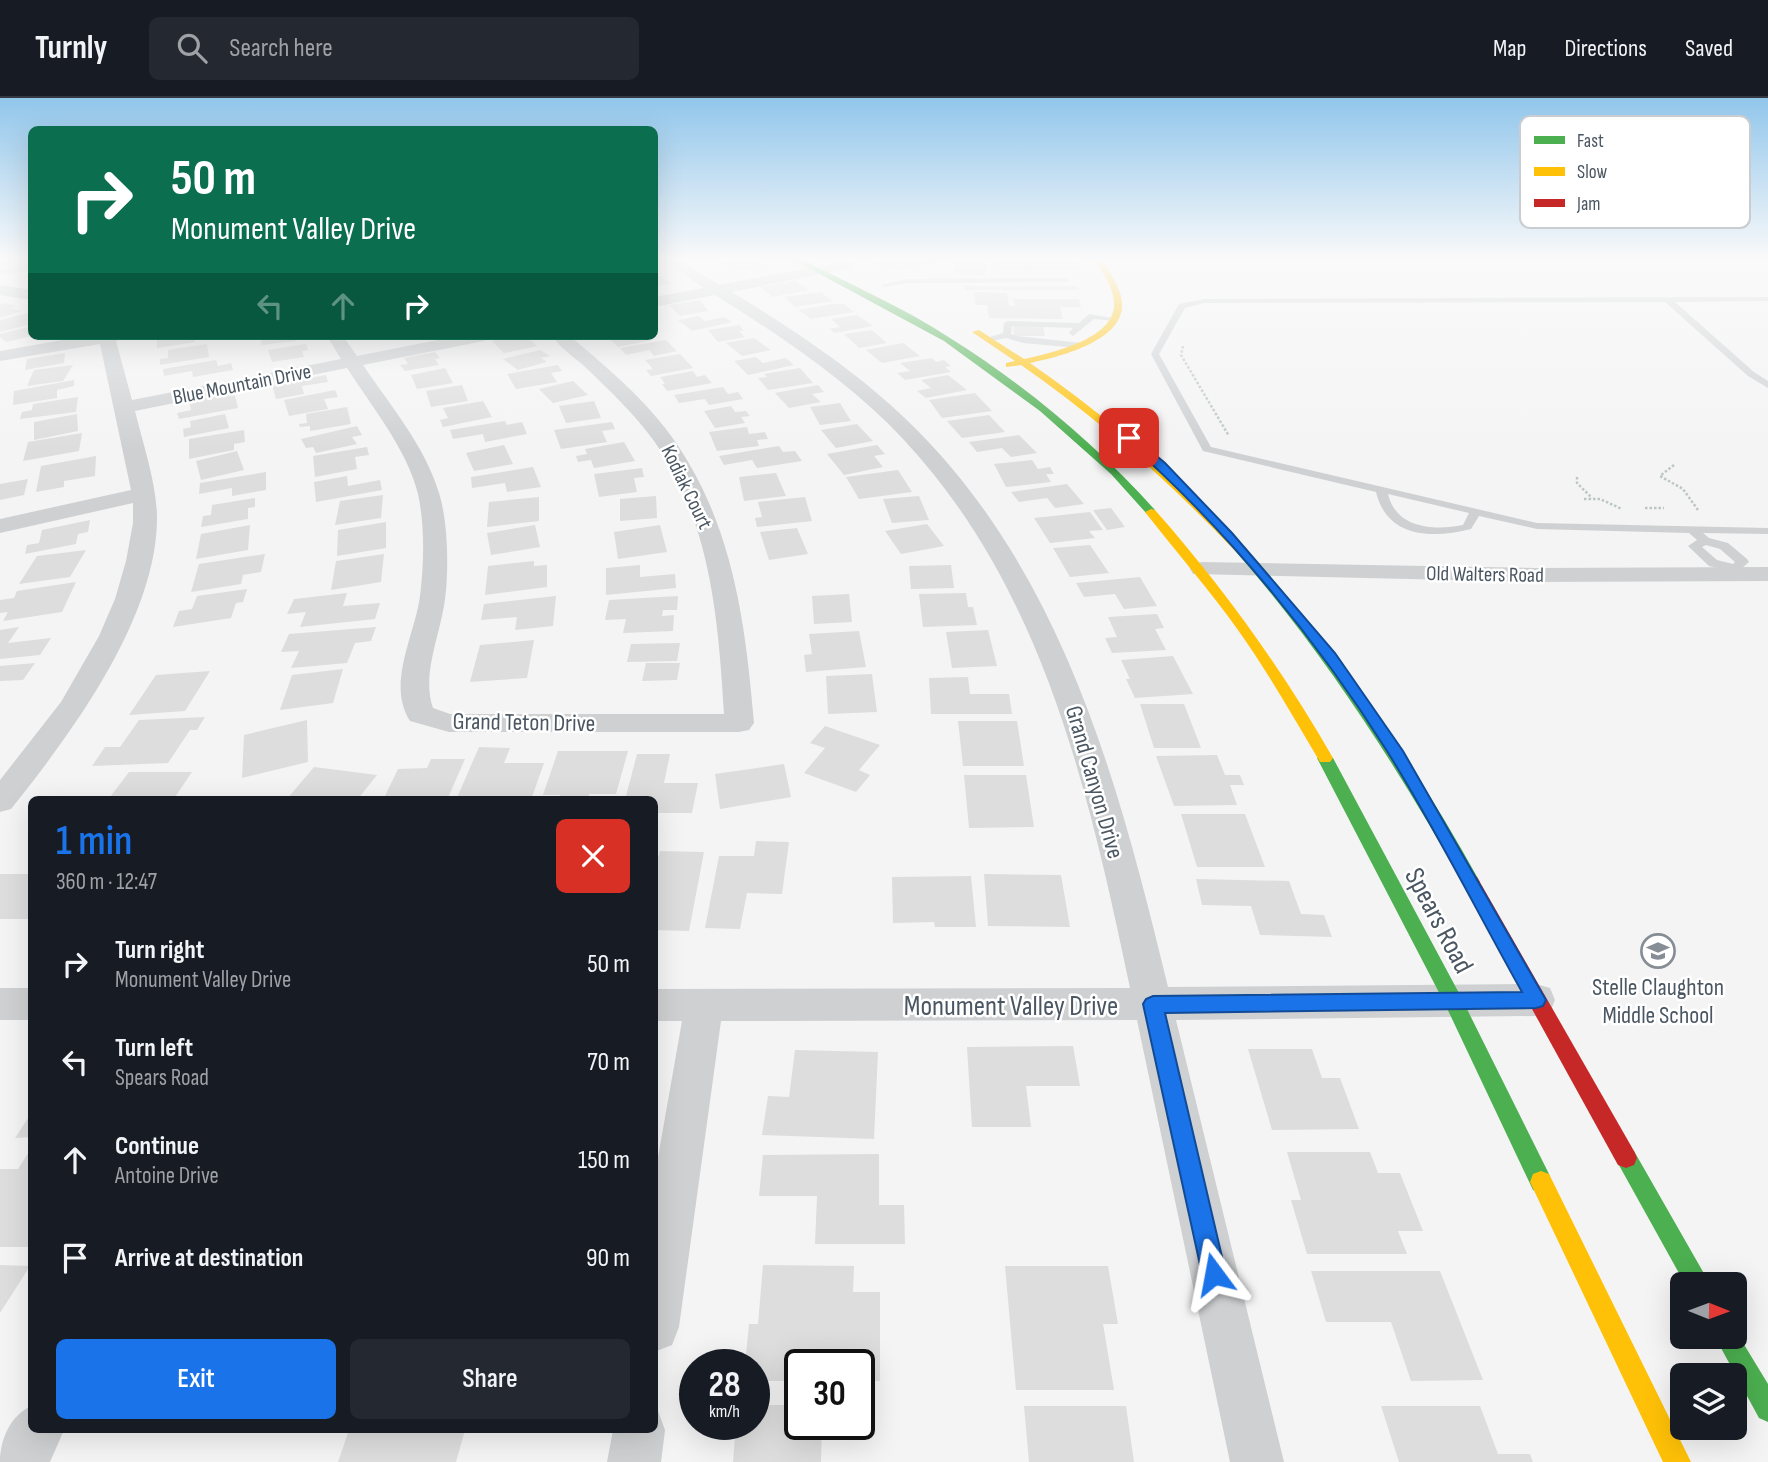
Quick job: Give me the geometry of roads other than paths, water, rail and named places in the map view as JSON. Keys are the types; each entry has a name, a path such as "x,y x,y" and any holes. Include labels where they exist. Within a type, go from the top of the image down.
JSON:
{"main road":[{"name":"Spears Road","path":"915,322 947,339 990,368 1071,432 1115,472 1202,569 1267,661 1323,754 1453,1001 1677,1462"},
{"path":"990,368 1027,361 1079,345 1098,335 1111,322"},
{"name":"Spears Road","path":"964,326 1027,361 1113,425 1161,466 1257,568 1330,656 1395,751 1691,1272"},
{"path":"1734,1349 1768,1409"}],"street":[{"name":"Grand Canyon Drive","path":"767,322 803,344 870,396 939,465 992,539 1047,637 1077,712 1095,772 1153,1004 1257,1462"},
{"path":"0,356 93,340"},
{"path":"0,801 61,722 118,628 137,577 144,547 146,521 143,494 111,340"},
{"name":"Grand Teton Drive","path":"338,340 410,450 429,494 435,541 434,585 428,631 413,692 420,714 449,723 739,723 736,677"},
{"name":"Blue Mountain Drive","path":"124,407 464,340"},
{"name":"Kodiak Court","path":"564,340 644,414 662,436 686,475 704,514 719,558 732,620 736,677"},
{"path":"0,526 143,494"},
{"name":"Old Walters Road","path":"1202,569 1535,575 1738,571 1768,574"},
{"name":"Monument Valley Drive","path":"658,1005 1536,1000"},
{"path":"0,1004 28,1004"},
{"path":"658,1301 704,1005"},
{"path":"20,1462 35,1433"},
{"path":"634,1462 639,1433"}],"lane":[{"path":"1062,340 1086,322"},
{"path":"1173,322 1155,354 1207,449 1536,526 1768,531"},
{"path":"1692,322 1768,386"},
{"path":"1007,335 1008,323 1081,327"},
{"path":"987,339 1007,335 1018,341 1062,340 1079,345"},
{"path":"1751,374 1768,374"},
{"path":"1381,490 1382,503 1393,518 1425,532 1451,532 1467,527 1475,512"},
{"path":"1692,529 1705,541 1724,546 1743,562 1738,571 1713,564 1694,546 1705,541"}],"place":[{"name":"Stelle Claughton Middle School","path":"1658,951"}]}
